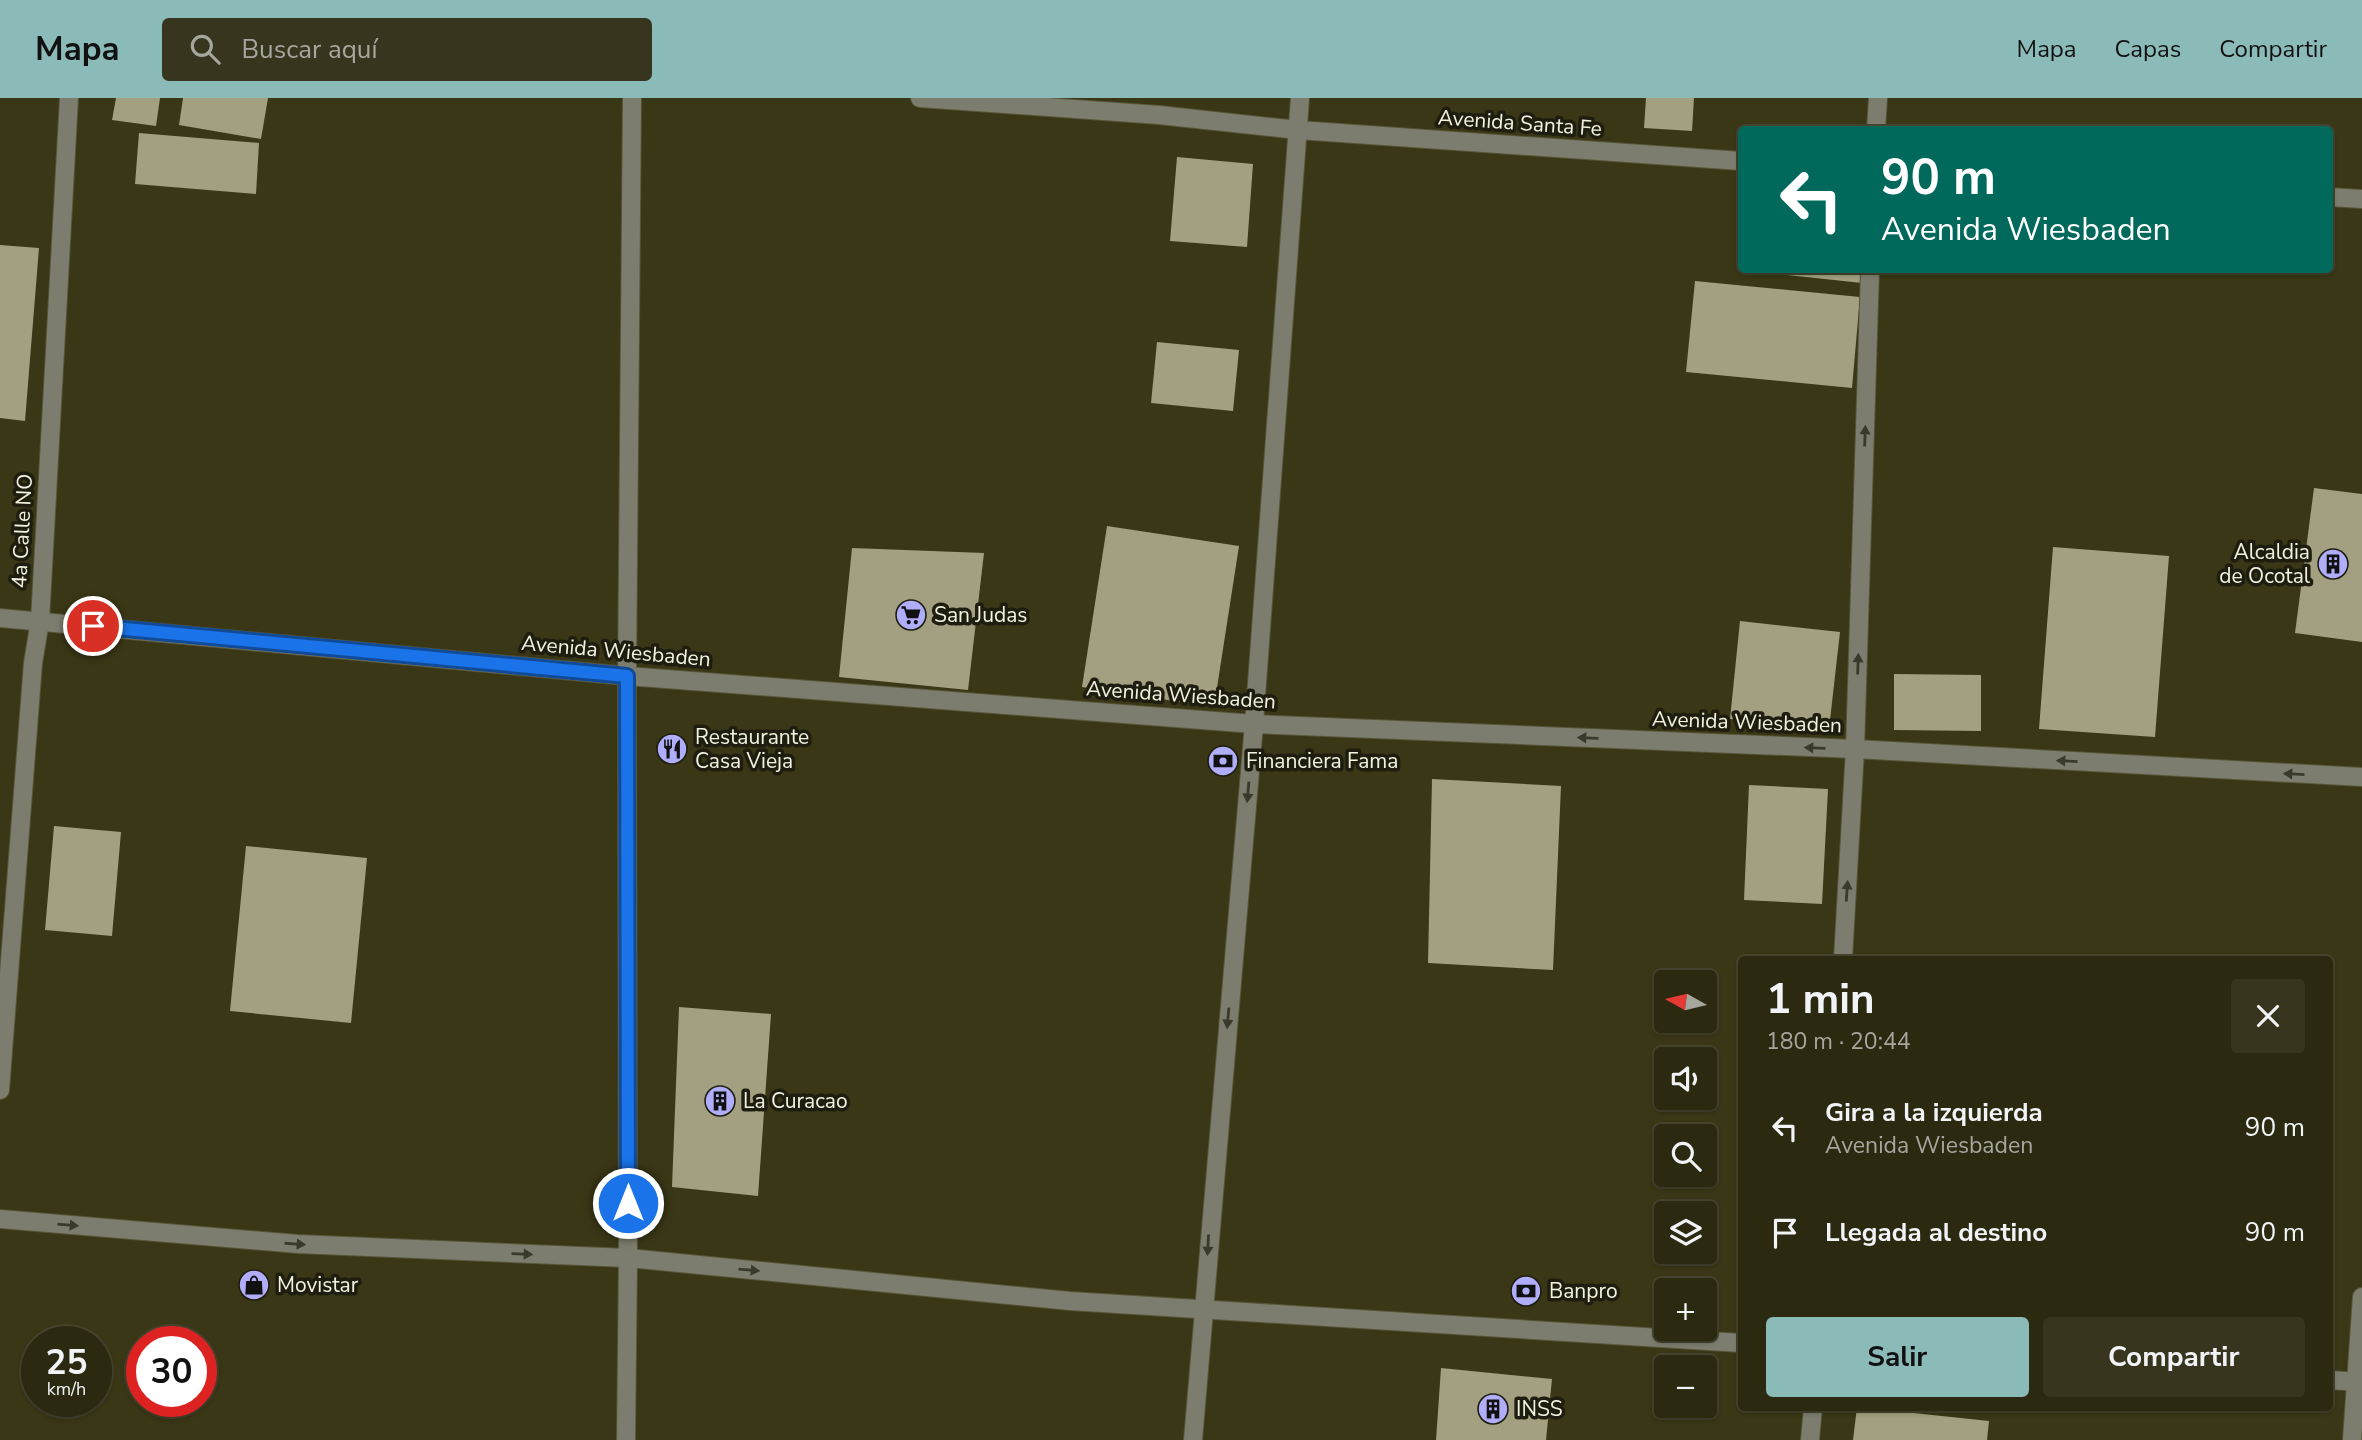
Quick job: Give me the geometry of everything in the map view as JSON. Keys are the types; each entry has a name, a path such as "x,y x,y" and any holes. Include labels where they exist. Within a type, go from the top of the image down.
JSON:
{"street":[{"name":"4a Calle NO","path":"0,1090 33,663 40,621 69,98"},
{"path":"626,1440 627,676 632,98"},
{"name":"Avenida Santa Fe","path":"920,98 1159,115 1298,130 1738,162"},
{"path":"1193,1440 1254,724 1300,98"},
{"path":"1876,126 1878,98"},
{"path":"2333,197 2362,199"},
{"path":"1843,956 1856,750 1870,273"},
{"name":"Avenida Wiesbaden","path":"0,618 627,676 1254,724 1856,750 2362,777"},
{"path":"0,1219 298,1244 628,1258 1070,1301 1738,1343"},
{"path":"2352,1440 2359,1382 2362,1297"},
{"path":"2333,1380 2359,1382"},
{"path":"1810,1440 1813,1411"}],"building":[{"path":"116,98 160,98 156,126 112,120"},
{"path":"183,98 268,98 261,139 179,125"},
{"path":"1646,98 1694,98 1692,131 1644,128"},
{"path":"139,133 259,143 256,194 135,184"},
{"path":"1177,157 1253,164 1247,247 1170,241"},
{"path":"0,245 39,248 25,421 0,418"},
{"path":"1787,273 1863,273 1862,283"},
{"path":"1695,281 1860,297 1852,388 1686,372"},
{"path":"1157,342 1239,350 1233,411 1151,403"},
{"name":"Alcaldia de Ocotal","path":"2314,488 2362,494 2362,642 2295,633"},
{"path":"1107,526 1239,546 1214,707 1082,687"},
{"path":"2053,547 2169,556 2155,737 2039,729"},
{"name":"San Judas","path":"852,548 984,553 968,690 839,677"},
{"path":"1740,621 1840,632 1829,729 1730,719"},
{"path":"1894,674 1981,675 1981,731 1894,730"},
{"path":"1432,779 1561,786 1553,970 1428,963"},
{"path":"1749,785 1828,789 1822,904 1744,900"},
{"path":"54,826 121,832 112,936 45,930"},
{"path":"246,846 367,858 351,1023 230,1011"},
{"name":"La Curacao","path":"679,1007 771,1014 758,1196 672,1187"},
{"name":"INSS","path":"1441,1368 1552,1379 1546,1440 1436,1440"},
{"path":"1857,1411 1895,1411 1989,1421 1987,1440 1853,1440"}],"place":[{"name":"Alcaldia de Ocotal","path":"2333,564"},
{"name":"San Judas","path":"911,615"},
{"name":"Restaurante Casa Vieja","path":"672,749"},
{"name":"Financiera Fama","path":"1223,761"},
{"name":"La Curacao","path":"720,1101"},
{"name":"Movistar","path":"254,1285"},
{"name":"Banpro","path":"1526,1291"},
{"name":"INSS","path":"1493,1409"}],"route":[{"path":"93,626 627,676 628,1203"}]}
